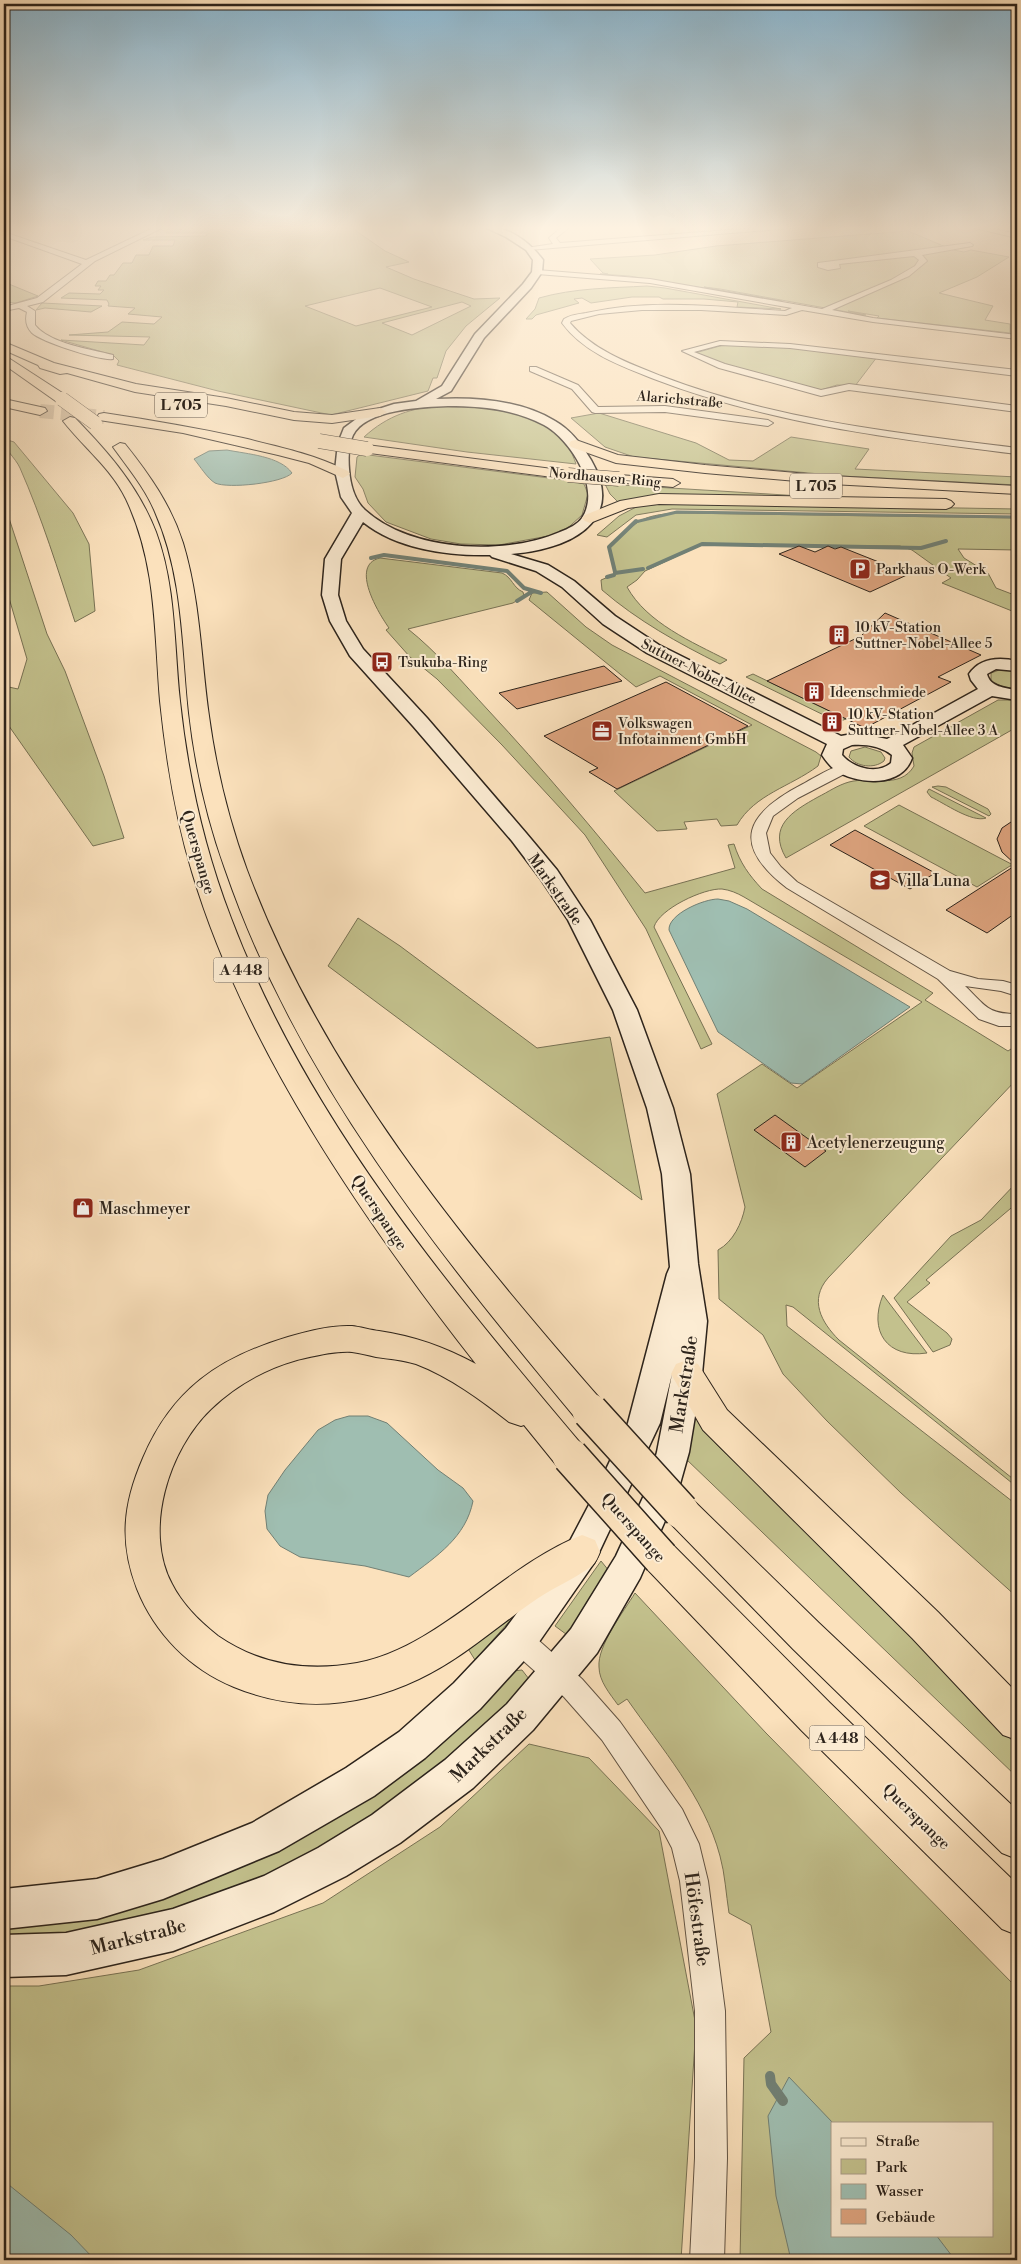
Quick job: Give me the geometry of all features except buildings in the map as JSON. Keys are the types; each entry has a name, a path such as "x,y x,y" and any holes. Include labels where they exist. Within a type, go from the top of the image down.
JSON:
{"highway":[{"name":"L 705","path":"4,346 44,364 127,391 217,414"},
{"name":"Querspange","path":"4,359 90,420 126,453 146,480 162,508 175,539 186,590 200,717 215,801 237,873 277,967 318,1044 395,1166 469,1266 590,1411 681,1511 806,1636 1017,1838"},
{"path":"44,364 135,388 226,402 301,417 332,419 380,412"},
{"name":"Querspange","path":"4,373 44,408 90,420"},
{"path":"4,403 44,408"},
{"name":"L 705","path":"90,420 196,422 231,426"},
{"path":"90,420 182,429 289,453 314,460 343,474"},
{"name":"Querspange","path":"90,420 100,450 119,474 149,531 162,591 174,744 188,817 219,918 252,996 324,1127 423,1274 570,1456 660,1558 816,1717 1017,1914"},
{"path":"258,422 294,429"},
{"name":"Nordhausen-Ring","path":"315,437 368,446 567,471 782,491 1015,498"},
{"path":"576,444 616,459 1015,498"},
{"path":"590,518 625,504 659,499 957,505"},
{"path":"570,1456 519,1410 484,1385 412,1349 351,1339 311,1343 262,1358 223,1380 199,1399 174,1430 153,1469 144,1499 141,1524 143,1550 149,1575 159,1598 177,1625 201,1648 232,1667 266,1680 307,1686 348,1684 404,1667 452,1641 514,1593 582,1552"},
{"path":"687,1374 715,1420 925,1625 1017,1721"}],"main road":[{"path":"416,404 447,388 484,332"},
{"path":"461,366 465,384 474,395 499,406"},
{"path":"464,402 499,406 527,413 546,421 562,431 576,444 586,464 596,497 590,518 582,526 563,537 524,547 484,550 438,547 405,538 380,528 360,513 350,501 343,474 343,454 349,431 380,412 416,404 464,402"},
{"name":"Markstraße","path":"4,1956 66,1954 173,1930 274,1892 332,1862 386,1829 459,1774 520,1717 584,1641 628,1567 662,1491 672,1452 687,1374 692,1321 684,1264 676,1174 660,1108 625,1010 579,920 519,837 420,722 356,652 342,628 333,608 330,587 333,559 360,513"},
{"name":"Suttner-Nobel-Allee","path":"563,537 564,543 559,556 568,584"},
{"path":"332,567 345,553 367,542 405,538"},
{"name":"Suttner-Nobel-Allee","path":"484,550 534,565 568,584 609,620 653,648 840,743"},
{"path":"1017,666 996,664 980,670 978,678 980,682 991,689 1017,695"},
{"path":"889,745 991,689"},
{"path":"858,739 879,741 889,745 896,750 902,760 895,770 886,773 871,775 845,768 838,764 832,755 835,746 858,739"},
{"name":"Markstraße","path":"4,1909 97,1899 163,1879 265,1837 360,1782 412,1745 467,1696 519,1640 582,1552 625,1468 644,1423 659,1371 669,1318 684,1264"}],"street":[{"path":"36,332 81,350 110,358"},
{"name":"Alarichstraße","path":"575,332 601,352 649,375 718,399 808,421 1017,451"},
{"path":"955,332 1017,337"},
{"path":"978,332 1017,337"},
{"path":"1017,373 790,346 720,343 686,351 708,362 743,373 821,393 849,387 1017,407"},
{"name":"Alarichstraße","path":"533,369 575,387 595,410 665,409 780,425 808,421"},
{"path":"845,768 768,812 758,834 760,850 768,864 785,880 944,975 974,1002 980,1011 992,1018 1006,1021 1017,1020"},
{"path":"944,975 988,986 1003,986 1017,991"},
{"name":"Höfestraße","path":"519,1640 586,1702 611,1731 672,1819 685,1844 694,1881 710,2011 711,2149 707,2260"}],"green space":[{"path":"108,332 404,332 412,335 419,332 461,332 446,351 437,378 433,378 428,391 331,415 218,391 117,365 119,361 113,355 61,340 144,345 150,337 69,335"},
{"path":"727,344 796,348 877,357 855,386 837,385 821,390 728,366 695,353"},
{"path":"443,405 493,409 528,418 557,434 568,446 576,464 467,452 364,437 391,418 421,408"},
{"path":"599,413 696,443 729,460 753,461 791,437 869,449 855,469 1017,477 1017,485 842,476 634,457 605,447 571,418"},
{"path":"4,439 14,442 73,513 89,544 95,611 75,622 35,506 20,468 6,447"},
{"path":"361,454 572,481 584,484 588,494 582,515 570,526 554,535 499,545 461,544 431,539 386,522 368,503 363,489 355,477 357,457"},
{"path":"605,484 834,498 619,503 610,494"},
{"path":"4,503 47,634 65,671 104,776 124,838 93,846 4,719 4,686 18,689 27,659 4,581"},
{"path":"675,503 1017,509 1017,514 672,509 636,515 607,537 597,535 619,516 638,506"},
{"path":"678,513 1017,518 1017,550 958,549 964,558 988,573 996,588 1017,596 1017,613 942,583 951,578 912,550 900,546 701,545 645,571 627,587 646,611 658,621 685,638 727,660 720,664 659,631 630,612 602,590 601,580 618,573 643,569 616,572 610,548 633,526 646,518"},
{"path":"380,558 502,573 523,592 524,596 513,603 408,629 450,668 529,755 645,893 735,868 728,845 734,844 745,868 762,889 933,993 925,1000 1008,1051 1017,1045 1017,1079 828,1278 822,1286 818,1303 827,1326 839,1340 1017,1482 1017,1487 793,1307 786,1305 787,1326 1017,1505 1017,1597 901,1493 827,1421 783,1374 763,1335 719,1299 718,1250 736,1232 745,1207 717,1094 762,1064 797,1088 922,1002 741,896 725,889 704,892 683,901 664,913 654,927 712,1044 701,1049 646,929 585,835 502,745 437,679 410,657 386,630 389,628 374,602 367,580 367,570 371,562"},
{"path":"547,592 586,627 612,645 816,752 821,756 818,766 763,798 744,814 737,825 721,826 717,819 684,822 687,829 657,831 614,791 752,725 660,676 636,687 529,600 532,593"},
{"path":"1002,669 1017,671 1017,689 1003,687 991,681 991,673"},
{"path":"753,674 846,719 838,722 746,677"},
{"path":"998,700 1017,700 1017,727 786,858 779,837 781,828 792,814 800,808 849,782 884,781 901,778 914,766 912,753 914,747"},
{"path":"865,747 881,752 885,758 884,761 880,764 866,766 856,763 849,757 851,751"},
{"path":"932,787 946,787 988,809 991,814 989,816"},
{"path":"929,789 986,818 973,818 958,812 931,797 927,792"},
{"path":"899,805 1015,866 1010,866 977,887 864,826"},
{"path":"358,918 400,946 537,1048 610,1037 642,1200 328,966"},
{"path":"1017,1182 1017,1203 926,1280 930,1283 907,1302 952,1339 950,1345 933,1352 894,1298 951,1236 981,1220"},
{"path":"883,1295 927,1353 913,1354 901,1352 884,1340 878,1320"},
{"path":"695,1417 717,1445 908,1630 1017,1746 1017,1777 685,1458"},
{"path":"601,1561 614,1577 574,1640 555,1626"},
{"path":"635,1593 766,1733 1017,1988 1017,2260 921,2260 901,2236 994,2236 994,2122 831,2122 811,2260 740,2260 744,2058 771,2032 751,1925 729,1913 720,1856 704,1813 693,1793 627,1699 618,1705 601,1677 599,1667 602,1649 612,1629"},
{"path":"524,1605 475,1660 467,1647"},
{"path":"522,1670 529,1679 455,1763 304,1861 174,1916 48,1937 4,1941 4,1924 138,1900 513,1671"},
{"path":"529,1744 589,1758 659,1831 696,2026 681,2260 4,2260 4,1986 39,1986 139,1970 323,1903 440,1827"}],"water":[{"path":"227,450 271,459 287,467 292,473 278,480 255,484 222,485 215,483 206,475 194,459 209,451"},
{"path":"718,899 729,901 747,909 910,1007 802,1084 791,1083 718,1032 669,930 670,924 680,913 704,902"},
{"path":"349,1416 368,1416 387,1423 438,1470 463,1488 473,1501 464,1525 449,1545 409,1577 365,1566 300,1557 280,1546 267,1529 265,1511 268,1495 285,1470 318,1430 335,1420"},
{"path":"789,2077 832,2122 831,2236 937,2236 955,2260 791,2260 776,2196 768,2116"},
{"path":"4,2181 71,2235 95,2260 4,2260"}],"waterway":[{"path":"635,522 677,512 1017,517"},
{"path":"615,572 609,547 636,521"},
{"path":"648,568 702,544 921,548 946,541"},
{"path":"371,558 384,555 507,571 524,588 541,593"},
{"path":"615,573 643,569"},
{"path":"607,577 614,575"},
{"path":"517,601 533,591"},
{"path":"770,2076 771,2084 783,2101"}],"tunnel":[{"path":"40,411 104,417"}],"place":[{"name":"Parkhaus O-Werk","path":"860,569"},
{"name":"10 kV-Station Suttner-Nobel-Allee 5","path":"839,635"},
{"name":"Tsukuba-Ring","path":"382,662"},
{"name":"Ideenschmiede","path":"814,692"},
{"name":"10 kV-Station Suttner-Nobel-Allee 3 A","path":"832,722"},
{"name":"Volkswagen Infotainment GmbH","path":"602,731"},
{"name":"Villa Luna","path":"880,880"},
{"name":"Acetylenerzeugung","path":"791,1142"},
{"name":"Maschmeyer","path":"83,1208"}]}
